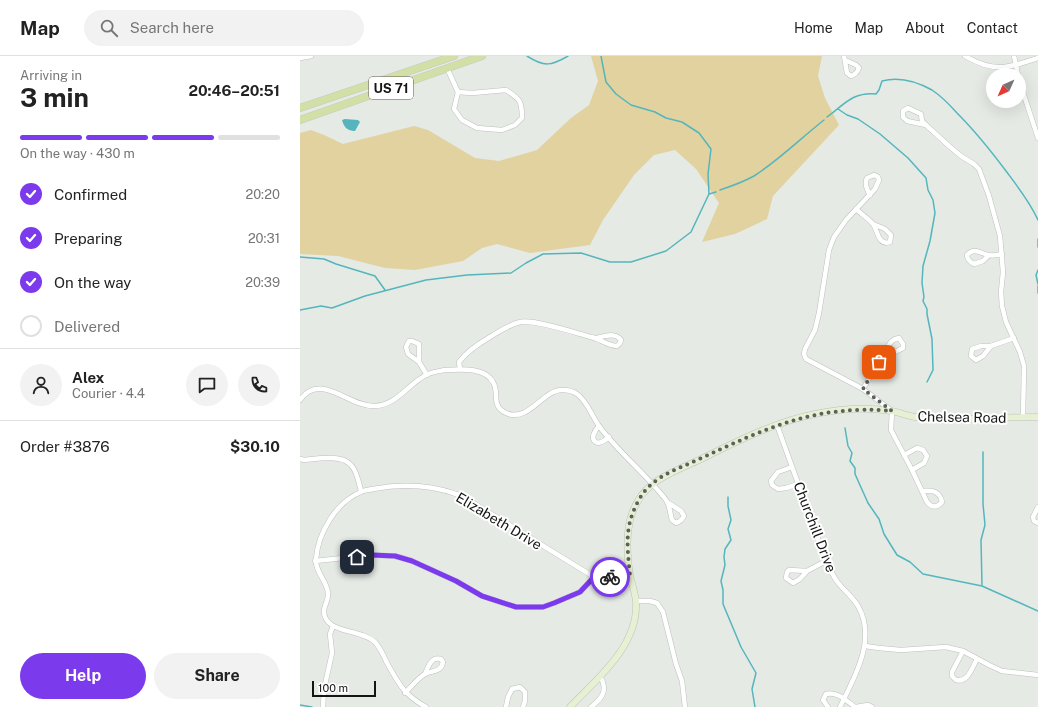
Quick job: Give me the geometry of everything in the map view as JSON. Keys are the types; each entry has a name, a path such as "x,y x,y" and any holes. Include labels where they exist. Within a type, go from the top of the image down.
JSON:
{"main road":[{"name":"US 71","path":"300,108 454,56"},
{"name":"US 71","path":"300,120 482,56"}],"street":[{"path":"300,58 311,56"},
{"path":"965,56 976,63 998,68 1015,66 1038,58"},
{"path":"1014,56 1015,66"},
{"path":"447,68 458,92 454,109 462,120 477,128 502,130 515,125 522,118 522,106 517,97 506,90 472,93 458,92"},
{"path":"1026,101 1038,138"},
{"path":"926,125 907,121 903,117 903,112 908,108 921,114 922,121 926,125 961,156 974,164 979,169 989,196 1000,236 1002,254 1002,306 1006,322 1014,338 1024,366 1023,417"},
{"path":"870,195 856,209 834,237 829,250 815,330 804,354 806,359 863,389 892,411 891,430 927,502 930,506 937,506 942,502 940,495 937,492 932,490 922,491"},
{"path":"856,209 873,224 889,232 891,235 890,242 882,242 879,239 873,224"},
{"path":"989,255 1002,254"},
{"path":"460,369 459,362 473,347 508,326 521,322 540,324 597,338"},
{"path":"991,346 1014,338"},
{"path":"419,362 418,344 412,340 406,347 408,354 419,362 427,374"},
{"path":"863,389 886,349"},
{"path":"300,400 312,390 323,388 361,404 374,406 387,404 402,395 412,385 427,374 444,370 460,369 479,372 491,379 495,385 497,404 501,410 508,414 519,414 529,410 551,393 566,390 576,393 583,400 599,426 667,502 681,511 684,516 680,522 672,520 667,502"},
{"name":"Chelsea Road","path":"570,707 621,652 629,638 635,618 636,601 630,575 627,534 632,515 641,497 652,484 681,467 729,445 777,425 816,414 844,410 873,409 892,411 915,417 967,419 1038,417"},
{"name":"Churchill Drive","path":"777,425 826,561 836,580 857,605 863,616 866,629 860,663 840,707"},
{"path":"599,426 593,432 592,436 594,441 603,443 609,437"},
{"path":"904,455 917,448 923,450 927,456 924,463 912,470"},
{"path":"300,459 330,458 342,460 350,464 358,479 361,491"},
{"path":"792,467 778,472 771,481 772,485 778,489 798,484"},
{"name":"Elizabeth Drive","path":"315,561 321,538 334,514 346,501 361,491 400,485 424,487 458,494 594,577"},
{"path":"1038,507 1033,517 1034,521 1038,523"},
{"path":"426,707 416,702 406,693 375,642 366,636 333,626 327,620 324,610 328,593 318,572 315,561 371,555 395,556 412,561 456,581 488,598 516,607 543,607 554,603 580,592 594,577 630,575"},
{"path":"807,571 826,561"},
{"path":"636,601 650,601 657,603 663,612 676,664 682,681 685,707"},
{"path":"323,707 324,689 332,653 330,634 333,626"},
{"path":"864,646 901,650 946,647 963,652 1002,671 1038,675"},
{"path":"963,652 952,672 952,676 956,680 962,680 967,677 977,659"},
{"path":"406,693 425,674"},
{"path":"591,707 598,702 604,693 604,684 600,676"},
{"path":"506,707 508,697 512,689 520,687 525,692 523,707"},
{"path":"828,707 823,700 826,694 830,693 844,698 855,707 872,707"}],"shaded area":[{"path":"591,56 822,56 818,76 825,98 839,125 773,196 767,219 735,234 702,242 719,203 696,169 675,150 654,155 634,175 603,220 590,245 530,253 497,244 482,248 463,261 415,270 385,268 338,256 300,254 300,133 311,130 343,144 414,126 428,130 475,158 499,161 537,150 571,118 589,105 598,81"}],"water":[{"path":"342,120 358,120 360,122 355,131 345,127"}],"waterway":[{"path":"527,56 538,62 548,64 557,62 568,56"},
{"path":"300,310 321,306 332,308 365,296 426,280 467,275 511,273 543,254 581,253 610,262 631,262 666,251 691,232 709,194 708,174 711,149 699,133 682,122 666,118 655,112 631,105 616,94 606,82 601,56"},
{"path":"827,117 844,103 855,97 876,94 882,81 902,79 926,87 945,100 983,141 1024,195 1038,220"},
{"path":"838,109 847,115 858,119 880,134 908,158 926,178 928,190 933,200 935,213 930,241 923,266 922,283 924,297 923,301 927,309 932,339 933,370 927,382"},
{"path":"720,190 737,184 763,170 824,120"},
{"path":"709,194 716,192"},
{"path":"1038,239 1038,247"},
{"path":"300,257 324,259 375,276 385,290"},
{"path":"1038,270 1036,275 1038,284"},
{"path":"1038,286 1038,293"},
{"path":"845,428 848,446 852,453 850,461 855,468 855,474 868,503 879,519 884,534 897,555 910,562 923,574 982,586 1038,611"},
{"path":"982,585 981,540 985,525 983,504 983,452"},
{"path":"728,497 731,520 728,529 731,540 725,549 725,565 721,581 723,590 723,604 741,647 756,673 752,689 755,707"},
{"path":"300,705 312,707"}],"way so far":[{"path":"610,577 630,575 627,534 632,515 641,497 652,484 664,475 777,425 816,414 844,410 873,409 892,411 863,389 879,362"}],"route":[{"path":"357,557 371,555 395,556 412,561 456,581 482,596 516,607 543,607 580,592 594,577 610,577"}]}
